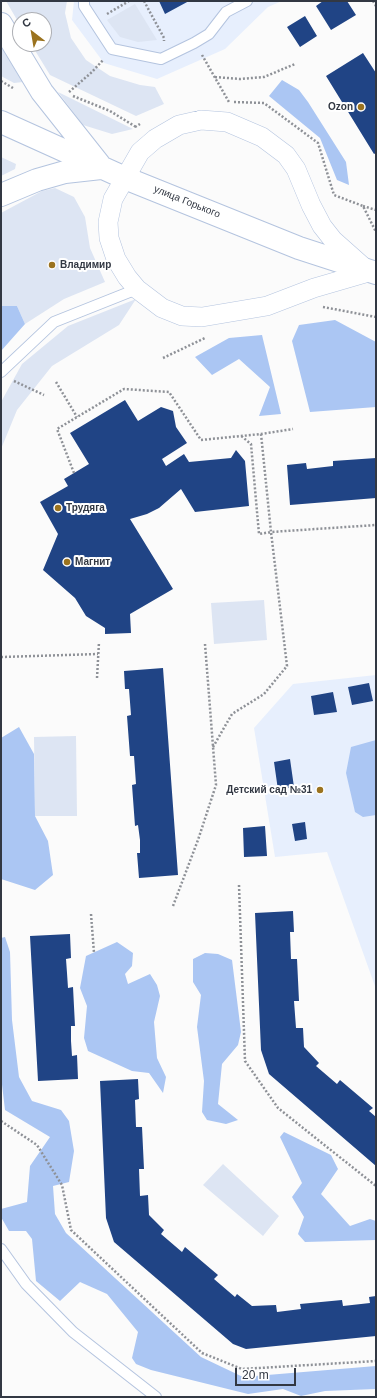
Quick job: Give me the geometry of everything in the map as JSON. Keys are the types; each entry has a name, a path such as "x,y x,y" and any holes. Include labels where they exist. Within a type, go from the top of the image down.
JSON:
{"main road":[{"path":"1,24 42,92 102,168"},
{"name":"улица Горького","path":"1,122 125,178 299,248 373,273"},
{"path":"1,195 37,180 65,172 102,168"}],"street":[{"path":"201,120 227,122 262,137 286,155 296,169 311,205 322,226 333,240 373,273 314,288 267,306 202,317 182,316 162,308 137,288 127,277 116,259 108,238 108,222 113,199 140,152 155,139 179,125 201,120"}],"lane":[{"path":"84,1 84,6 112,49 161,59 209,34 226,12 247,1"},
{"path":"5,375 54,322 137,288"},
{"path":"1,1249 26,1284 73,1332 156,1397"}],"path":[{"path":"94,21 129,1"},
{"path":"144,1 164,38 161,59"},
{"path":"372,1 376,6"},
{"path":"68,93 92,72 112,49"},
{"path":"207,64 229,102"},
{"path":"215,78 240,79 264,77 294,64"},
{"path":"363,206 376,210"},
{"path":"321,306 376,317"},
{"path":"163,358 212,335"},
{"path":"5,375 44,395"},
{"path":"56,382 77,417"},
{"path":"74,473 58,429 124,389 169,392 201,440 293,429"},
{"path":"213,747 232,714 264,694 287,666 270,532 261,434"},
{"path":"240,435 251,444 259,534 376,525"},
{"path":"97,678 99,642"},
{"path":"173,906 198,840 216,785 205,644"},
{"path":"1,657 98,654"},
{"path":"239,885 245,1061 278,1108 376,1186"},
{"path":"91,914 94,953"},
{"path":"1,1121 38,1145 62,1185 71,1230 202,1353 242,1370 376,1361"}],"shaded area":[{"path":"6,1 67,1 65,13 71,38 86,60 110,76 140,85 155,87 164,104 136,116 50,75 36,52 52,52 52,12 12,12"},
{"path":"74,1 282,1 268,7 225,49 157,79 104,63 72,20"},
{"path":"135,4 157,40 138,42 120,37 107,20"},
{"path":"1,46 23,82 14,83 1,76"},
{"path":"282,80 299,90 308,102 346,162 349,185 337,180 320,138 269,96"},
{"path":"58,92 133,129 112,134 83,125"},
{"path":"1,157 16,164 15,169 1,176"},
{"path":"55,188 74,197 85,217 90,248 105,282 64,299 25,324 17,306 1,306 1,213 42,191"},
{"path":"136,299 119,325 52,366 17,410 1,449 1,402 22,364 68,326"},
{"path":"1,306 17,306 25,324 1,351"},
{"path":"335,320 376,342 376,407 310,412 292,341 299,325"},
{"path":"262,335 281,414 259,416 270,387 239,359 212,375 195,357 229,338"},
{"path":"264,600 267,640 214,644 211,603"},
{"name":"Детский сад №31","path":"376,675 376,989 327,852 275,857 254,728 293,684"},
{"path":"19,727 34,754 35,816 48,841 53,875 35,890 1,879 1,738"},
{"path":"76,736 77,816 35,816 34,737"},
{"path":"376,740 376,815 363,817 355,812 346,773 351,747"},
{"path":"5,937 10,952 12,1020 19,1077 32,1101 61,1110 69,1121 74,1151 69,1182 53,1186 55,1214 66,1233 201,1357 243,1377 376,1366 376,1389 325,1391 301,1396 283,1389 248,1394 151,1370 136,1364 132,1358 138,1332 107,1294 80,1282 60,1301 36,1281 32,1239 26,1231 9,1231 1,1217 1,1209 27,1202 30,1166 50,1137 5,1110 1,1076 1,938"},
{"path":"117,942 133,953 132,966 125,974 128,984 150,974 157,985 160,996 154,1022 157,1058 166,1077 163,1093 149,1073 132,1071 88,1051 84,1038 87,1006 80,988 86,956"},
{"path":"205,953 218,954 232,960 241,1032 238,1045 222,1064 218,1104 238,1120 226,1124 207,1120 202,1112 204,1081 197,1027 201,995 193,982 193,959"},
{"path":"284,1132 331,1155 338,1169 321,1194 350,1226 370,1219 376,1221 376,1240 305,1242 298,1234 304,1217 292,1197 302,1183 280,1137"},
{"path":"223,1164 279,1216 263,1236 203,1185"}],"building":[{"path":"159,1 189,1 165,14"},
{"path":"323,1 347,1 356,15 331,30 316,6"},
{"path":"305,16 317,36 300,47 287,27"},
{"path":"363,53 376,73 376,153 374,154 326,76"},
{"path":"125,400 138,421 161,407 173,411 176,427 187,443 162,459 166,466 184,454 189,462 231,458 236,450 245,461 249,506 195,512 181,489 159,508 147,514 130,519 173,589 130,614 131,633 105,634 105,628 86,616 75,598 43,570 58,534 40,502 68,486 64,479 89,464 70,433"},
{"path":"376,458 376,498 290,505 287,465 306,463 307,469 333,466 333,461"},
{"path":"163,668 178,875 139,878 137,853 140,853 140,840 138,825 135,826 132,785 136,784 134,756 130,756 127,716 131,715 129,689 125,689 124,671"},
{"path":"369,683 373,701 352,705 348,687"},
{"path":"333,692 337,712 314,715 311,696"},
{"path":"290,759 294,787 278,790 274,762"},
{"path":"305,822 307,839 295,841 292,824"},
{"path":"265,826 267,856 244,857 243,828"},
{"path":"293,911 294,932 290,932 291,959 297,959 299,1001 294,1001 296,1028 303,1028 304,1047 319,1063 316,1066 337,1084 340,1080 373,1108 369,1111 376,1117 376,1166 269,1074 261,1050 255,913"},
{"path":"70,934 71,958 66,959 68,988 73,987 75,1026 71,1026 71,1041 72,1056 77,1055 78,1079 38,1081 30,936"},
{"path":"138,1079 139,1099 135,1100 136,1127 142,1127 144,1169 139,1169 140,1196 148,1195 149,1215 164,1230 161,1234 182,1252 185,1247 218,1275 214,1279 235,1297 237,1294 252,1306 276,1305 277,1312 301,1309 300,1304 342,1300 343,1306 370,1303 369,1297 376,1296 376,1336 246,1349 233,1344 114,1242 106,1218 100,1081"}],"place":[{"name":"Ozon","path":"361,107"},
{"name":"Владимир","path":"52,265"},
{"name":"Трудяга","path":"58,508"},
{"name":"Магнит","path":"67,562"},
{"name":"Детский сад №31","path":"320,790"}]}
